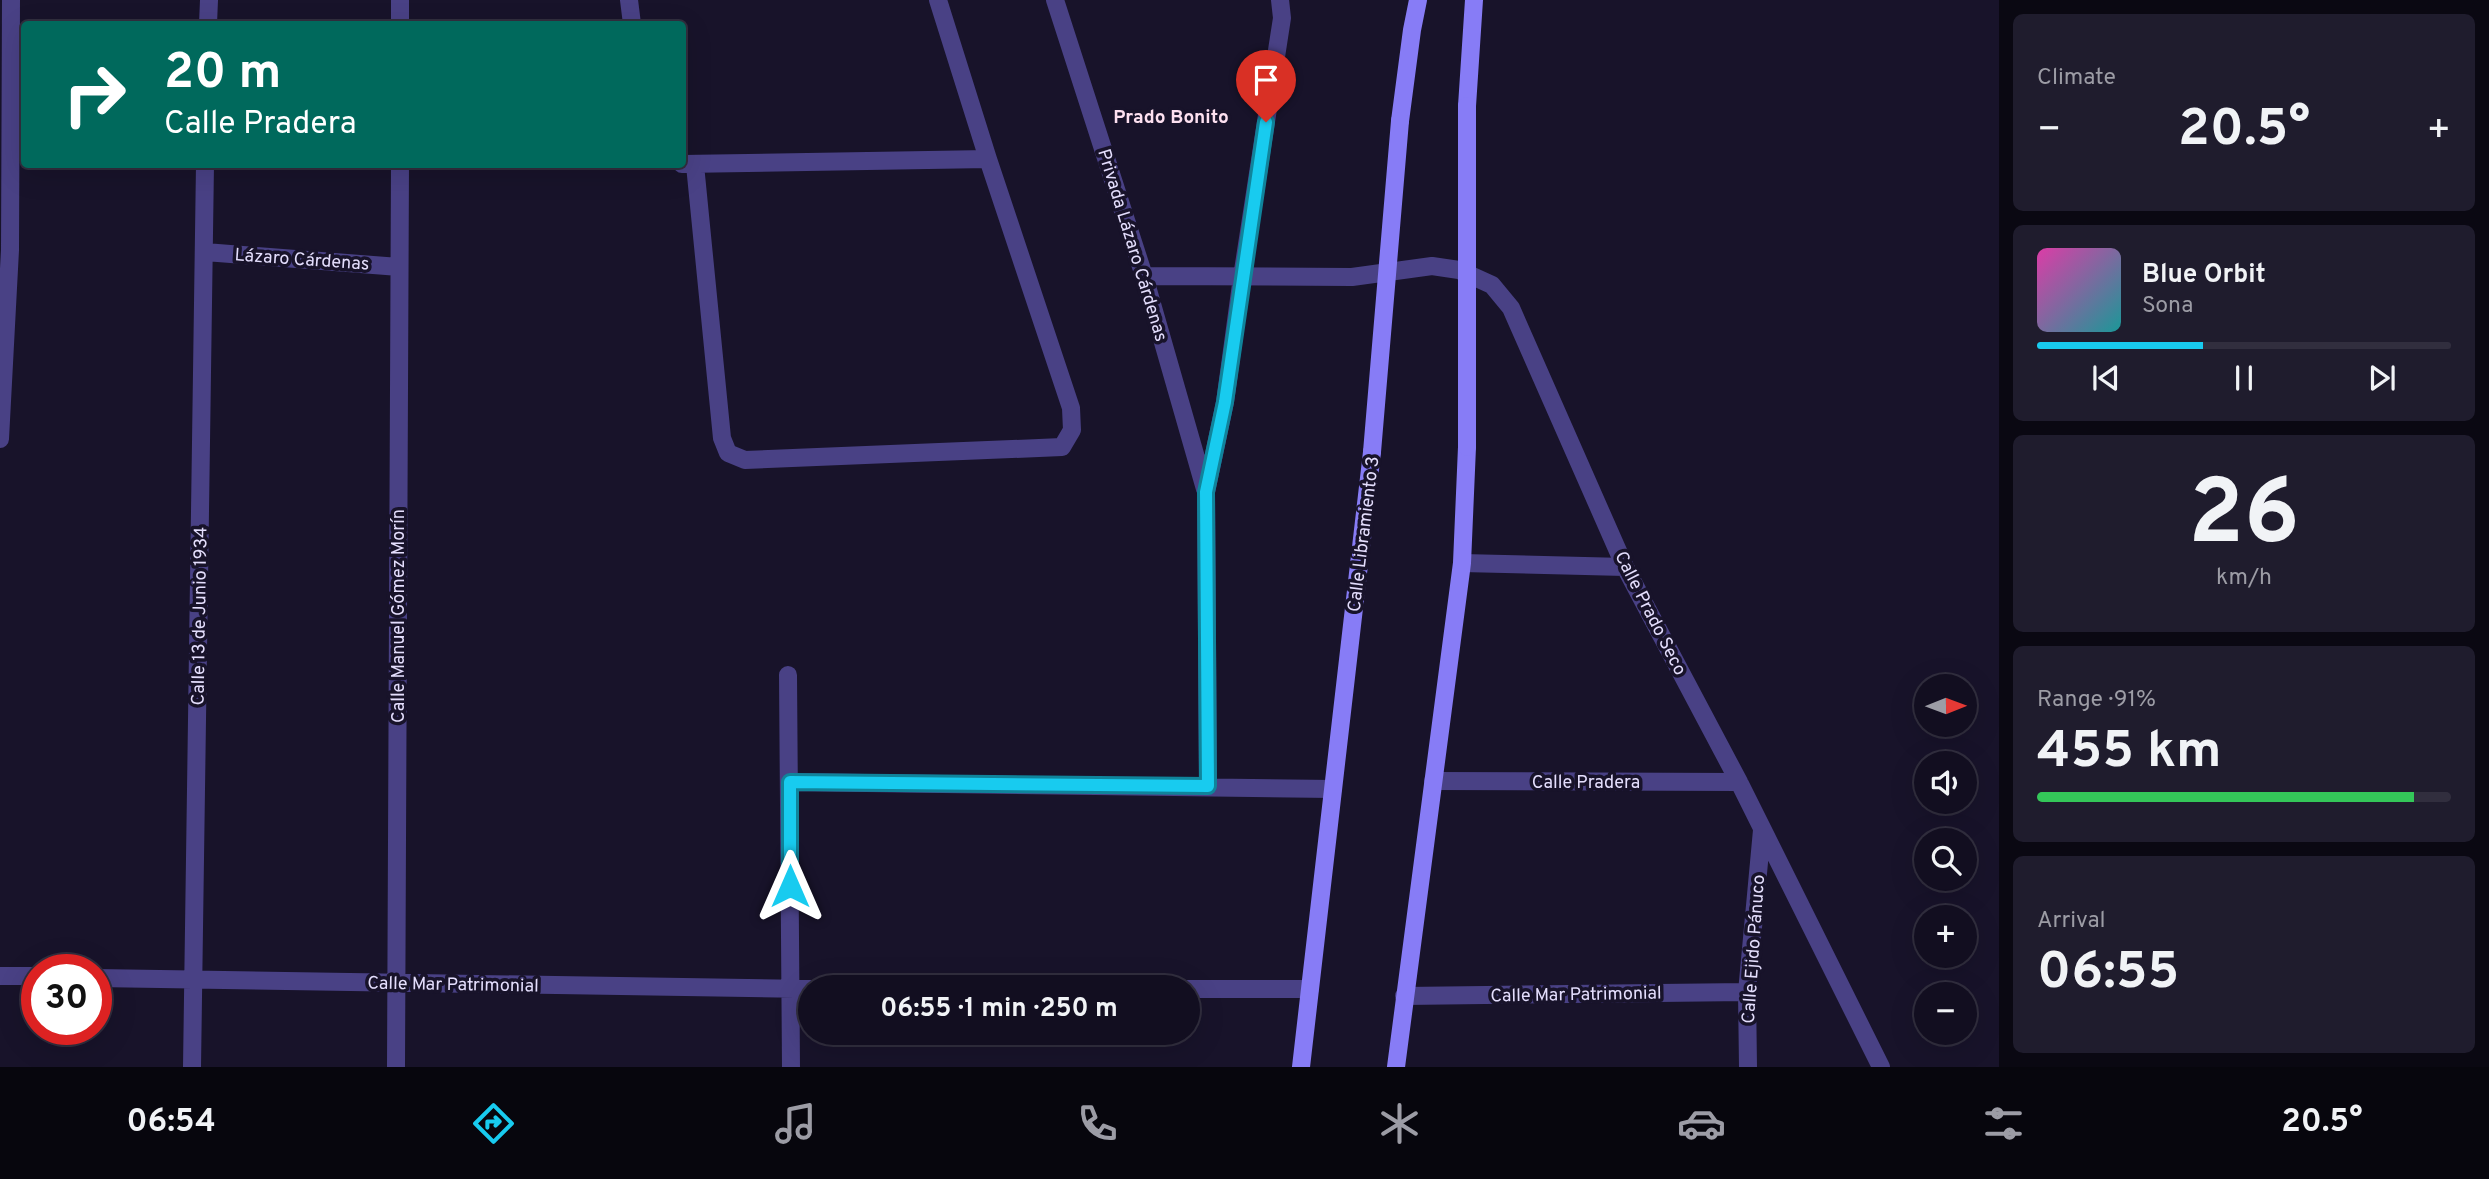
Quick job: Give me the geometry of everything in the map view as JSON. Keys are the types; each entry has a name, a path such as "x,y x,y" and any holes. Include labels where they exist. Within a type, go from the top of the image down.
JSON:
{"street":[{"path":"0,439 10,250 11,0"},
{"path":"208,21 209,0"},
{"path":"400,0 400,21"},
{"path":"629,0 632,21"},
{"path":"938,0 1071,408 1072,430 1062,447 745,460 729,453 722,438 689,164 988,159"},
{"name":"Privada Lázaro Cárdenas","path":"1055,0 1144,276 1206,492"},
{"path":"1208,786 1206,492 1225,402 1282,19 1280,0"},
{"name":"Calle Libramiento 3","path":"1301,1067 1372,452 1400,121 1418,0"},
{"path":"1395,1067 1462,563 1467,447 1467,106 1474,0"},
{"name":"Calle 13 de Junio 1934","path":"192,1067 205,168"},
{"name":"Calle Manuel Gómez Morín","path":"397,1067 400,168"},
{"name":"Lázaro Cárdenas","path":"205,252 400,267"},
{"name":"Calle Prado Seco","path":"1144,276 1352,276 1432,266 1459,270 1492,285 1511,308 1625,567 1739,782 1881,1067"},
{"path":"1462,563 1625,567"},
{"path":"788,675 791,1067"},
{"path":"790,782 1333,789"},
{"name":"Calle Pradera","path":"1433,782 1739,782"},
{"name":"Calle Ejido Pánuco","path":"1748,1067 1748,992 1762,830"},
{"path":"0,976 21,976"},
{"name":"Calle Mar Patrimonial","path":"112,978 798,989"},
{"path":"1200,989 1310,989"},
{"name":"Calle Mar Patrimonial","path":"1404,996 1748,992"}],"district":[{"name":"Prado Bonito","path":"1171,116"}],"route":[{"path":"790,886 790,782 1208,786 1206,492 1225,402 1266,122"}]}
